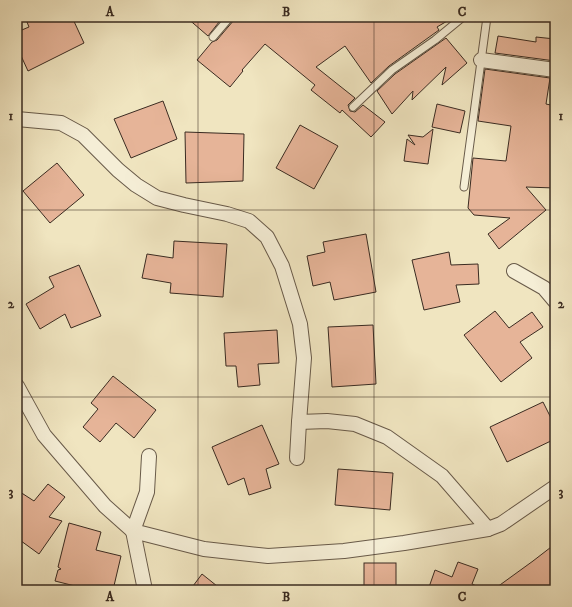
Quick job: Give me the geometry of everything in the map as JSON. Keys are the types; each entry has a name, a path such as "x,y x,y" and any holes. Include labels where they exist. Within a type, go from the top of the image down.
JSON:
{"street":[{"path":"481,60 555,70"},
{"path":"17,119 61,123 83,135 118,170 136,185 157,198 184,206 227,214 249,221 267,236 282,266 300,324 304,358 297,458"},
{"path":"514,271 544,288 555,301"},
{"path":"17,386 44,435 105,506 133,531 204,549 268,556 344,551 488,529 501,524 555,487"},
{"path":"299,422 326,421 355,424 387,436 442,476 488,529"},
{"path":"145,590 133,531 147,492 149,456"}],"lane":[{"path":"213,37 230,17"},
{"path":"353,106 392,70 435,40 463,17"},
{"path":"464,187 488,17"}],"building":[{"path":"25,17 72,17 84,43 28,71 17,47 17,32 29,27"},
{"path":"186,17 223,17 208,36"},
{"path":"235,17 454,17 437,27 439,30 389,66 371,83 345,46 316,67 355,98 348,105 350,111 355,112 363,105 385,122 371,137 342,110 340,113 311,90 315,85 265,44 242,70 243,71 230,87 197,60 212,42 217,40"},
{"path":"498,36 536,42 536,37 555,39 555,61 495,53"},
{"path":"446,38 467,63 442,85 446,67 412,100 413,91 392,114 377,91 395,74"},
{"path":"485,69 550,78 546,104 555,106 555,119 552,137 555,138 555,188 526,187 546,210 499,249 488,234 510,218 474,215 468,208 473,158 506,161 511,126 478,121"},
{"path":"163,101 177,139 131,158 114,119"},
{"path":"437,104 465,111 460,133 432,127"},
{"path":"300,125 338,146 314,189 276,168"},
{"path":"433,129 428,164 404,161 407,139 415,145 408,135 423,137"},
{"path":"185,132 244,134 243,181 186,183"},
{"path":"57,163 84,195 50,223 23,191"},
{"path":"366,234 376,292 334,300 330,282 313,286 307,256 325,252 323,242"},
{"path":"174,241 227,244 223,297 170,293 171,283 142,278 147,254 173,258"},
{"path":"449,252 451,265 478,264 479,284 456,285 460,302 424,310 412,260"},
{"path":"79,265 101,316 71,328 65,314 40,329 26,304 54,287 49,277"},
{"path":"495,311 509,328 532,312 543,327 520,342 532,358 501,382 464,335"},
{"path":"373,325 376,384 332,387 328,327"},
{"path":"277,330 279,363 258,364 260,385 238,387 236,366 226,366 224,333"},
{"path":"113,376 156,410 134,438 116,423 100,442 83,427 98,409 91,403"},
{"path":"543,402 555,426 555,439 507,462 490,427"},
{"path":"262,425 279,464 266,469 271,488 249,495 244,478 228,485 212,447"},
{"path":"338,469 393,473 390,510 335,505"},
{"path":"48,484 65,497 49,517 62,521 39,554 17,538 17,490 34,501"},
{"path":"69,523 101,532 96,550 121,556 113,590 91,590 55,581 58,570 61,569 58,567"},
{"path":"555,544 555,590 493,590 533,561"},
{"path":"458,562 478,569 472,584 483,590 428,590 435,570 452,577"},
{"path":"364,563 396,563 396,587 364,587"},
{"path":"202,574 222,590 190,590"}]}
